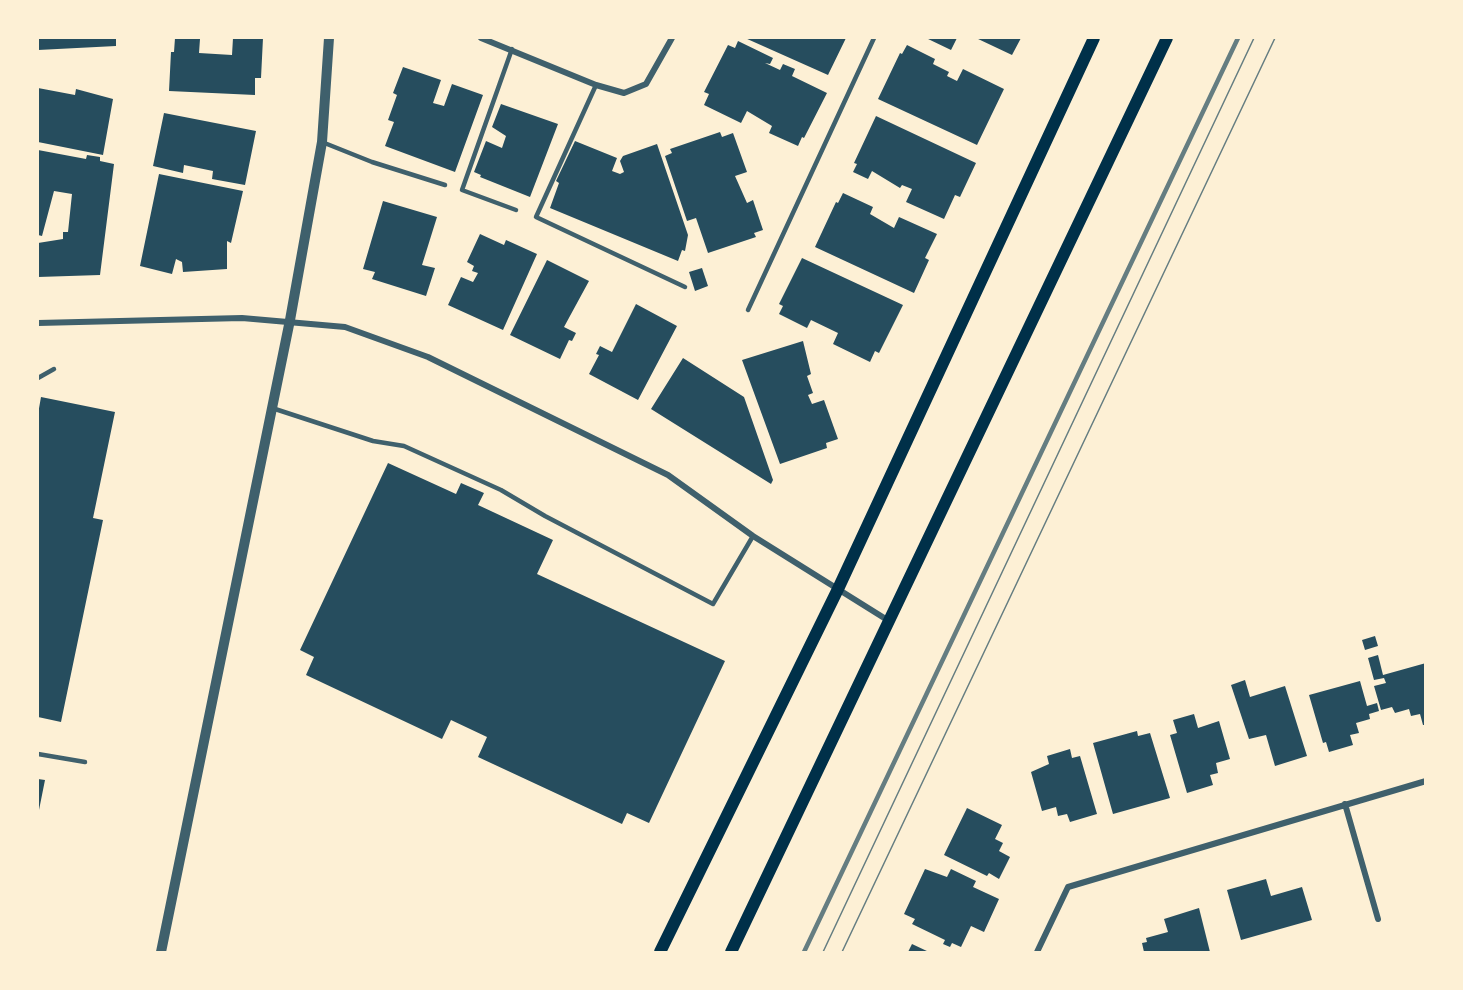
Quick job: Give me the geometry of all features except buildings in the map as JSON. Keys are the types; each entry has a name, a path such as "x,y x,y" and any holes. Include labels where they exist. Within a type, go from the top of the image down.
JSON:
{"main road":[{"path":"660,952 837,589 1094,38"},
{"path":"731,952 1167,38"}],"street":[{"path":"161,952 290,320 322,142 329,38"},
{"path":"481,38 596,85 624,93 646,84 672,38"},
{"path":"38,323 242,318 290,320 345,327 428,357 668,475 753,536 890,621"},
{"path":"1036,952 1068,886 1425,781"},
{"path":"1345,804 1378,919"}],"lane":[{"path":"748,310 874,38"},
{"path":"512,49 462,190 516,210"},
{"path":"596,85 536,216 685,287"},
{"path":"322,142 372,162 445,185"},
{"path":"38,378 54,369"},
{"path":"272,408 373,441 404,447 437,461 501,490 545,516 713,604 753,536"},
{"path":"38,754 85,762"}],"tram line":[{"path":"823,952 1254,38"},
{"path":"842,952 1275,38"}],"railway":[{"path":"804,952 1238,38"}]}
